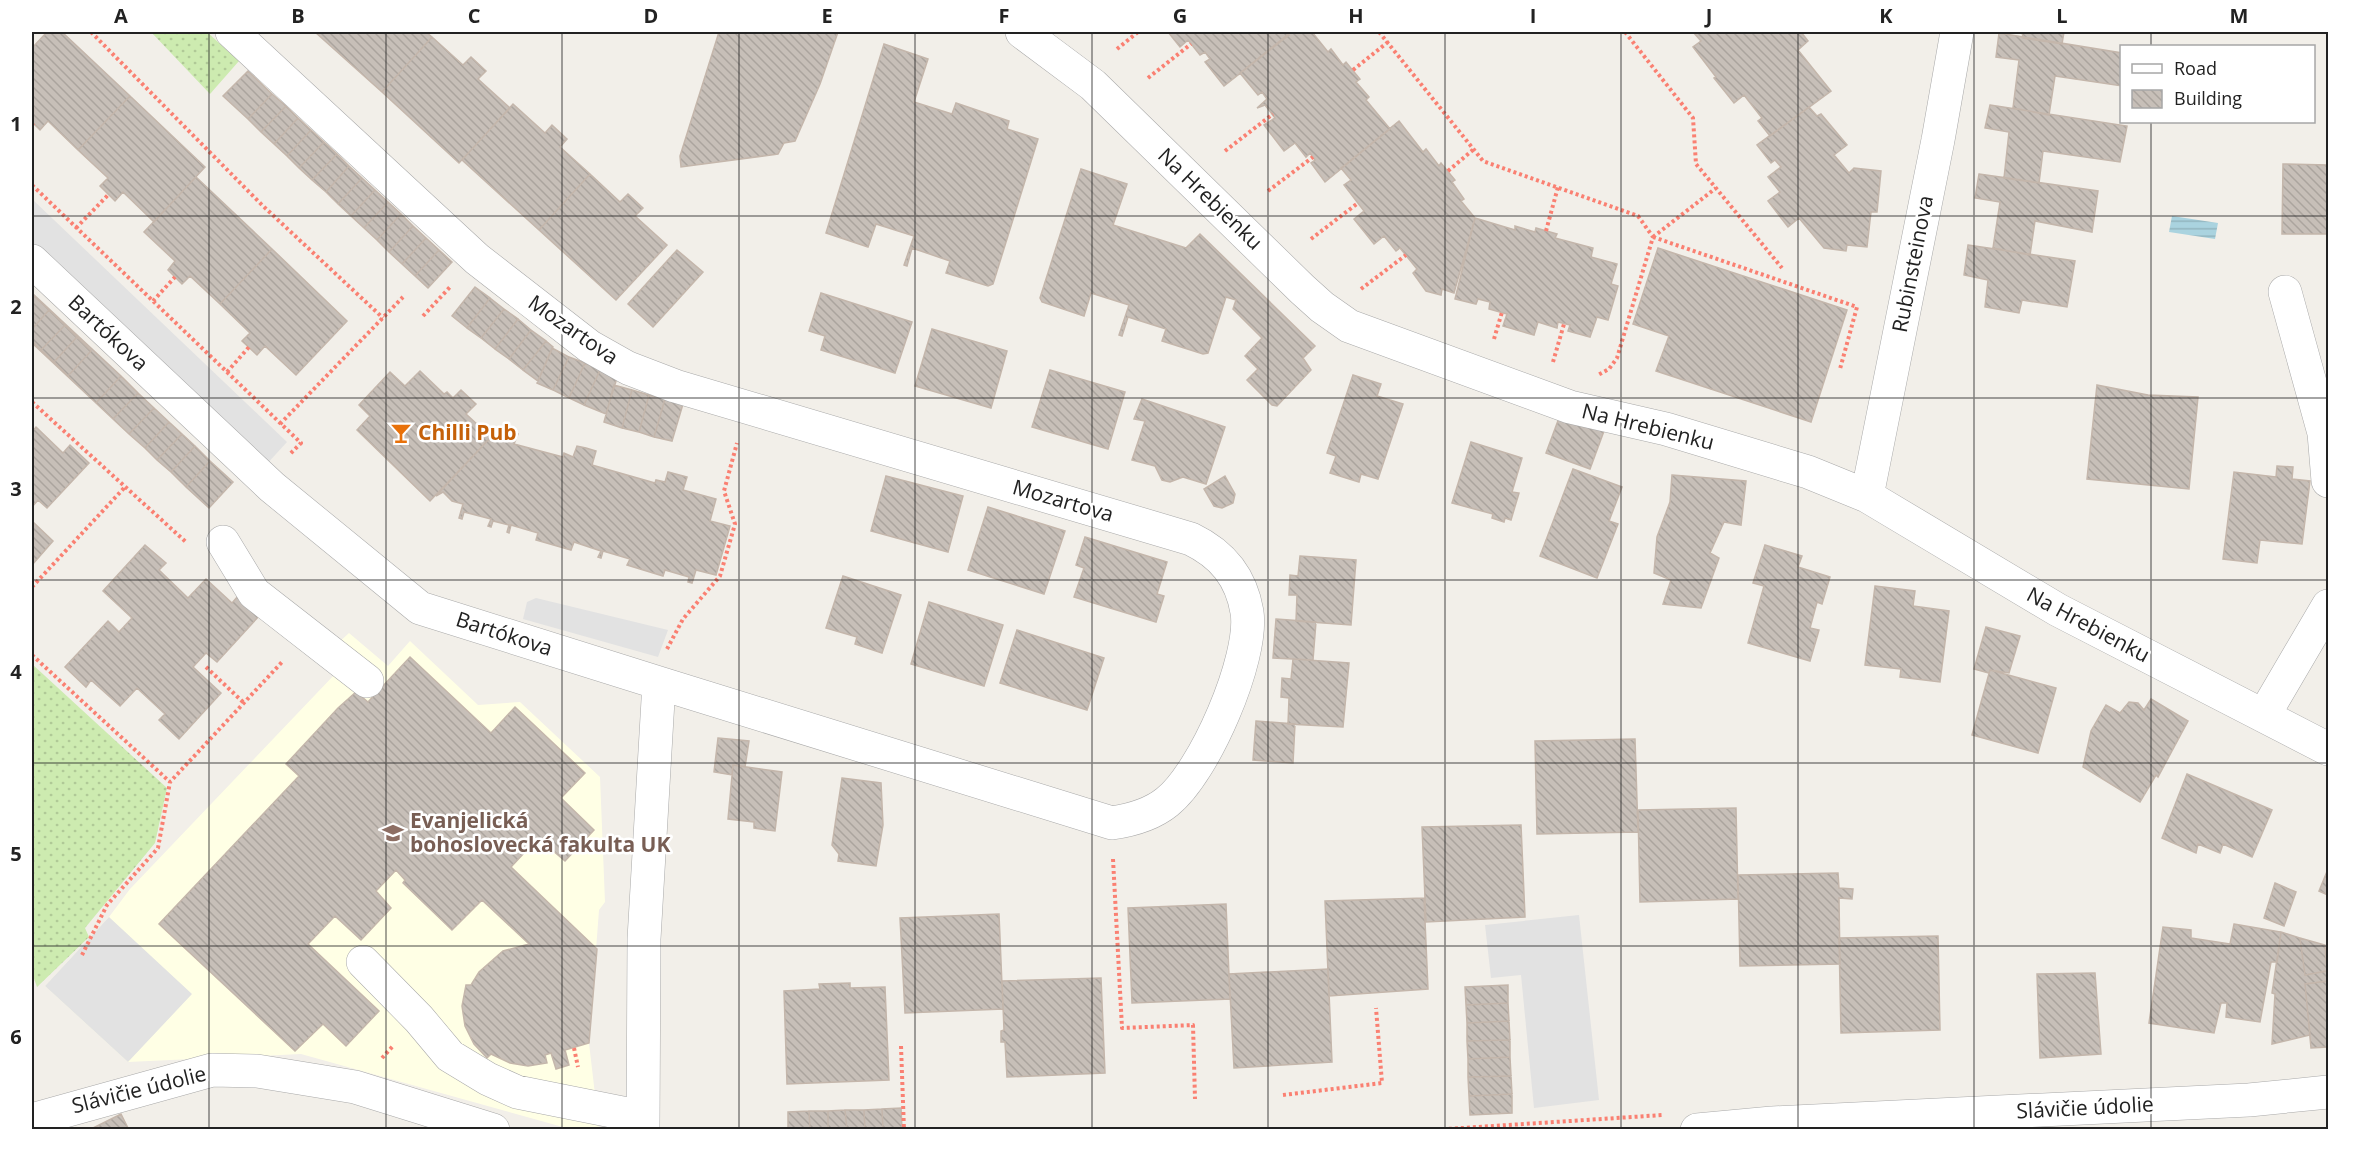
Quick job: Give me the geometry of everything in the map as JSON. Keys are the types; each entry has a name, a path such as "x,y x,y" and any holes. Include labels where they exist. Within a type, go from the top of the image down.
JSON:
{"street":[{"name":"Mozartova","path":"232,32 477,259 589,346 618,363 655,379 747,408 1191,539 1223,559 1240,588 1248,626 1228,699 1203,760 1181,790 1155,810 1112,824 1094,820 662,668"},
{"name":"Na Hrebienku","path":"1022,32 1093,85 1322,308 1349,326 1570,407 1666,429 1808,472 1867,496 2058,610 2328,749"},
{"name":"Rubinsteinova","path":"1867,496 1938,140 1957,32"},
{"name":"Bartókova","path":"32,261 272,487 420,608 662,668"},
{"path":"2285,292 2324,433 2328,481"},
{"path":"223,542 254,593 367,681"},
{"path":"2264,715 2328,606"},
{"path":"363,962 419,1019 450,1056 488,1079 517,1092 642,1123 644,939 662,668"},
{"name":"Slávičie údolie","path":"32,1120 212,1070 257,1071 355,1087 493,1130"},
{"name":"Slávičie údolie","path":"1697,1130 2249,1100 2328,1092"}],"path":[{"path":"91,32 262,204 383,318"},
{"path":"1117,48 1138,32"},
{"path":"1379,32 1483,161 1638,216 1653,237 1857,307 1840,369"},
{"path":"1625,32 1693,118 1696,164 1782,268"},
{"path":"1353,70 1388,42"},
{"path":"1148,78 1191,44"},
{"path":"1226,151 1273,114"},
{"path":"1448,171 1474,150"},
{"path":"1268,191 1313,157"},
{"path":"32,185 301,443 296,448"},
{"path":"1546,231 1558,187"},
{"path":"1597,376 1610,369 1617,358 1653,237 1716,188"},
{"path":"76,228 109,194"},
{"path":"1311,239 1358,203"},
{"path":"1358,291 1406,255"},
{"path":"153,301 175,278"},
{"path":"280,424 403,297"},
{"path":"1492,345 1502,312"},
{"path":"1552,363 1564,324"},
{"path":"227,372 249,347"},
{"path":"32,402 190,546"},
{"path":"662,668 683,618 720,576 735,524 724,491 747,408"},
{"path":"32,587 125,487"},
{"path":"82,955 106,905 158,848 170,782 290,654"},
{"path":"32,655 170,782"},
{"path":"206,667 244,703"},
{"path":"1094,820 1113,857 1122,1028 1193,1026 1196,1099"},
{"path":"1283,1095 1382,1083 1376,1008"},
{"path":"355,1087 419,1019"},
{"path":"901,1046 904,1130"},
{"path":"574,1048 579,1069 588,1068"}],"shaded area":[{"path":"32,199 287,442 265,466 32,244"},
{"path":"536,598 668,630 658,657 523,619 527,602"},
{"name":"Evanjelická bohoslovecká fakulta UK","path":"349,633 388,666 410,641 478,705 520,702 600,777 605,902 599,910 589,1043 599,1129 570,1129 301,1054 128,1062 45,986 109,917 130,889 336,673 321,659"},
{"path":"1579,915 1599,1100 1534,1108 1521,975 1491,978 1485,925"},
{"path":"109,917 192,994 128,1062 45,986"}],"green space":[{"path":"151,32 207,32 239,61 210,94"},
{"path":"32,664 167,788 155,843 85,928 89,937 37,987 32,973"}],"water":[{"path":"2172,216 2218,223 2215,239 2169,232"}],"building":[{"path":"47,32 62,32 130,96 78,150 48,121 40,130 32,122 34,108 32,106 32,48"},
{"path":"315,32 426,32 432,37 382,92"},
{"path":"719,32 838,32 820,84 795,141 784,143 778,154 681,167 680,156"},
{"path":"1168,32 1287,32 1289,35 1224,86 1205,62 1210,59 1205,52 1200,55 1188,40 1180,47"},
{"path":"1291,32 1312,32 1328,52 1331,49 1343,65 1346,62 1360,79 1356,82 1369,97 1366,100 1390,129 1325,182 1311,163 1315,160 1310,153 1306,157 1295,143 1284,151 1264,125 1275,118 1265,105 1257,108 1267,99 1262,92 1258,95 1240,73"},
{"path":"1693,32 1801,32 1808,41 1798,50 1831,91 1770,136 1758,121 1762,118 1744,95 1734,103 1714,78 1716,77 1693,47 1701,41"},
{"path":"2022,32 2064,32 2062,44 2023,38"},
{"path":"1999,33 2120,53 2120,86 2055,76 2049,115 2013,108 2019,60 1996,57"},
{"path":"432,37 463,65 471,57 486,71 478,79 510,108 459,163 382,92"},
{"path":"884,44 928,59 914,102 952,114 956,103 1009,121 1007,129 1038,139 993,284 988,286 946,273 950,261 912,248 907,266 904,265 914,236 876,224 868,247 826,233"},
{"path":"248,71 272,94 248,119 223,96"},
{"path":"272,94 286,106 261,132 248,119"},
{"path":"130,96 205,167 154,222 123,192 115,201 100,186 108,178 78,150"},
{"path":"513,104 545,133 552,125 567,139 560,147 590,174 539,230 462,160"},
{"path":"1990,105 2127,126 2120,162 2043,151 2039,183 2004,178 2009,132 1985,128"},
{"path":"286,106 298,118 274,144 261,132"},
{"path":"1809,107 1817,116 1821,114 1847,145 1834,155 1849,173 1854,168 1881,171 1877,212 1871,212 1867,247 1847,245 1846,251 1824,248 1799,218 1788,227 1768,201 1780,192 1768,177 1781,167 1775,160 1771,163 1757,145"},
{"path":"298,118 311,130 287,156 274,144"},
{"path":"1399,121 1423,152 1426,149 1439,166 1441,163 1455,180 1452,182 1464,199 1461,201 1475,218 1454,293 1442,289 1441,295 1426,291 1413,273 1417,269 1400,248 1396,251 1384,236 1374,244 1354,219 1364,211 1344,185 1351,180 1341,168"},
{"path":"311,130 324,142 299,168 287,156"},
{"path":"324,142 337,154 312,180 299,168"},
{"path":"337,154 349,166 326,192 312,180"},
{"path":"2283,164 2328,165 2328,234 2282,234"},
{"path":"349,166 362,178 338,204 326,192"},
{"path":"1081,169 1127,184 1113,225 1186,248 1200,234 1315,346 1303,358 1311,370 1277,406 1272,405 1247,380 1258,369 1245,356 1262,338 1233,309 1236,300 1226,297 1208,353 1203,354 1162,341 1166,329 1128,317 1122,336 1119,335 1129,305 1091,293 1084,316 1042,302 1040,298"},
{"path":"590,174 620,202 628,194 643,208 635,216 667,245 616,300 539,230"},
{"path":"1979,174 2098,191 2092,232 2035,221 2030,255 1993,248 2000,202 1975,198"},
{"path":"196,177 272,249 220,304 190,276 182,284 168,270 175,261 144,232"},
{"path":"362,178 375,190 351,216 338,204"},
{"path":"375,190 388,202 364,228 351,216"},
{"path":"388,202 401,214 377,240 364,228"},
{"path":"401,214 413,226 389,252 377,240"},
{"path":"1475,218 1515,230 1515,226 1535,232 1536,228 1557,234 1555,238 1593,248 1591,257 1617,264 1611,284 1618,286 1608,320 1597,317 1590,337 1568,331 1570,325 1558,322 1557,328 1538,322 1534,335 1503,326 1507,314 1489,309 1490,302 1478,299 1476,304 1455,299"},
{"path":"413,226 426,238 402,264 389,252"},
{"path":"426,238 439,250 415,276 402,264"},
{"path":"1968,245 2075,261 2067,307 2022,300 2019,313 1985,307 1988,280 1964,275"},
{"path":"1658,248 1847,310 1811,422 1656,371 1669,336 1633,324"},
{"path":"272,249 347,321 296,375 265,346 257,355 242,341 250,333 220,304"},
{"path":"439,250 452,262 428,288 415,276"},
{"path":"677,250 703,272 653,327 628,304"},
{"path":"475,287 490,298 467,328 452,316"},
{"path":"32,293 121,376 96,403 32,343 68,376 91,351"},
{"path":"821,293 912,322 895,373 821,350 825,336 809,331"},
{"path":"34,296 49,310 32,329 32,299"},
{"path":"490,298 504,309 481,338 467,328"},
{"path":"504,309 518,319 495,349 481,338"},
{"path":"49,310 65,325 41,350 32,341 32,329"},
{"path":"518,319 531,330 509,359 495,349"},
{"path":"65,325 77,337 54,362 41,350"},
{"path":"932,329 1007,351 991,408 915,386"},
{"path":"531,330 546,341 523,370 509,359"},
{"path":"77,337 91,351 68,376 54,362"},
{"path":"546,341 553,347 538,381 523,370"},
{"path":"552,348 569,357 553,390 537,383"},
{"path":"569,357 585,363 569,398 553,390"},
{"path":"585,363 600,370 584,405 569,398"},
{"path":"600,370 617,378 606,414 584,405"},
{"path":"1050,370 1125,392 1108,449 1032,427"},
{"path":"420,371 444,394 447,392 453,398 461,390 476,404 466,414 491,437 430,501 357,430 370,416 359,405 390,372 405,386"},
{"path":"1353,375 1381,384 1377,396 1403,404 1378,479 1361,474 1359,482 1330,473 1336,456 1327,453"},
{"path":"121,376 138,393 113,419 96,403"},
{"path":"614,385 632,390 622,428 604,422"},
{"path":"2097,385 2148,395 2198,397 2189,489 2087,479"},
{"path":"632,390 649,395 639,432 622,428"},
{"path":"138,393 154,408 129,434 113,419"},
{"path":"649,395 665,399 654,437 639,432"},
{"path":"665,399 683,404 672,441 654,437"},
{"path":"1142,399 1225,427 1206,484 1183,477 1170,482 1162,480 1155,466 1132,460 1145,421 1134,419"},
{"path":"154,408 169,422 145,448 129,434"},
{"path":"1559,418 1604,431 1590,469 1546,453"},
{"path":"169,422 182,434 157,460 145,448"},
{"path":"36,427 63,453 70,445 89,463 47,508 38,500 32,507 32,432"},
{"path":"501,428 518,434 514,444 563,457 564,453 573,457 577,446 586,448 596,451 592,465 655,483 656,480 665,482 668,472 687,477 683,490 716,499 710,521 730,526 716,575 696,570 692,583 688,582 689,577 665,570 663,576 627,565 630,559 603,551 601,558 598,557 601,551 574,542 571,550 536,540 538,533 511,525 509,533 507,532 509,525 493,521 491,527 488,526 491,519 464,512 462,519 459,518 463,504 452,501 443,492 436,496 491,437 498,439"},
{"path":"182,434 195,446 171,472 157,460"},
{"path":"1471,442 1522,458 1512,492 1519,493 1511,520 1505,518 1504,522 1492,518 1493,514 1452,503"},
{"path":"195,446 210,461 186,487 171,472"},
{"path":"210,461 233,482 209,508 186,487"},
{"path":"2277,466 2293,467 2292,479 2310,481 2302,544 2260,540 2257,563 2223,559 2234,472 2276,477"},
{"path":"1573,469 1622,487 1609,521 1618,524 1597,578 1540,556"},
{"path":"1672,475 1746,481 1741,525 1724,522 1710,553 1719,558 1701,608 1663,604 1671,580 1654,573 1657,537 1670,502"},
{"path":"886,476 963,496 948,552 871,531"},
{"path":"1225,476 1235,494 1233,503 1222,508 1214,506 1204,489"},
{"path":"988,507 1065,531 1044,594 968,570"},
{"path":"32,521 53,541 32,565"},
{"path":"1085,537 1167,562 1157,594 1164,596 1156,622 1074,597 1084,568 1076,565"},
{"path":"145,545 166,563 159,570 188,598 206,579 232,603 238,596 259,616 217,662 206,653 193,667 221,693 179,739 159,720 165,714 137,688 120,706 91,680 86,687 65,667 108,621 119,632 132,618 103,591"},
{"path":"1765,545 1802,556 1798,567 1830,577 1822,604 1817,602 1810,628 1819,630 1810,661 1748,643 1764,586 1753,583"},
{"path":"1300,556 1356,560 1351,625 1296,621 1297,595 1289,595 1290,575 1298,576"},
{"path":"843,576 901,595 882,653 855,644 857,637 826,628"},
{"path":"1875,586 1915,591 1913,606 1949,611 1940,682 1900,677 1901,669 1865,665"},
{"path":"929,602 1003,625 984,686 911,664"},
{"path":"1276,619 1316,622 1313,660 1273,658"},
{"path":"1986,627 2020,636 2009,673 1990,670 1989,673 1974,669"},
{"path":"1017,630 1104,658 1087,710 1000,683"},
{"path":"410,657 491,733 515,707 585,773 561,798 594,830 565,861 538,838 511,867 597,949 589,1043 565,1050 569,1065 556,1069 551,1053 545,1055 547,1063 528,1066 510,1063 491,1054 487,1058 474,1044 465,1026 462,1006 466,985 471,985 479,972 503,951 529,944 482,900 452,930 403,883 405,880 396,870 376,891 391,908 361,940 335,916 308,944 379,1011 346,1046 323,1024 295,1051 159,924 299,776 286,764 338,708 356,692 368,702"},
{"path":"1293,659 1349,663 1343,727 1288,724 1289,698 1281,697 1282,678 1291,679"},
{"path":"1990,670 2056,688 2038,753 1972,735"},
{"path":"2151,699 2188,721 2158,777 2156,775 2140,802 2083,767 2091,731 2106,705 2120,713 2129,702 2138,703 2144,710"},
{"path":"1256,721 1295,724 1293,763 1253,760"},
{"path":"718,738 749,741 745,767 733,765 732,775 714,772"},
{"path":"1635,739 1638,832 1537,834 1535,741"},
{"path":"733,765 782,772 775,831 754,828 754,822 728,819"},
{"path":"2187,774 2272,810 2252,857 2223,844 2220,853 2198,844 2196,853 2162,838"},
{"path":"842,778 881,783 883,825 876,866 838,861 839,854 832,845"},
{"path":"1736,808 1738,899 1640,902 1638,810"},
{"path":"1521,825 1525,917 1426,922 1422,827"},
{"path":"2328,869 2328,895 2319,891"},
{"path":"1838,873 1839,888 1853,889 1852,899 1839,898 1840,964 1740,966 1738,875"},
{"path":"2275,883 2296,892 2284,926 2264,918"},
{"path":"1424,898 1428,989 1329,996 1325,901"},
{"path":"1226,904 1230,999 1132,1003 1128,908"},
{"path":"999,914 1003,1009 905,1013 900,918"},
{"path":"2234,924 2281,932 2277,962 2271,962 2260,1022 2226,1017 2227,1003 2221,1003 2214,1033 2149,1023 2163,927 2191,930 2191,938 2230,944"},
{"path":"2281,932 2300,938 2305,975 2327,971 2328,981 2305,984 2310,1035 2272,1044 2275,994 2272,993"},
{"path":"1938,936 1940,1030 1841,1033 1839,938"},
{"path":"2300,938 2325,945 2327,971 2305,975"},
{"path":"1328,969 1332,1062 1234,1068 1229,974"},
{"path":"2095,973 2101,1054 2040,1058 2037,974"},
{"path":"1101,978 1105,1073 1007,1077 1005,1042 1001,1042 1001,1031 1004,1030 1002,981"},
{"path":"2328,981 2328,1047 2311,1048 2305,984"},
{"path":"850,983 850,988 885,987 889,1080 787,1084 784,991 820,989 819,984"},
{"path":"1508,985 1508,1003 1466,1005 1465,987"},
{"path":"1508,1003 1509,1021 1467,1023 1466,1005"},
{"path":"1509,1021 1510,1040 1467,1041 1467,1023"},
{"path":"1510,1040 1510,1057 1468,1059 1467,1041"},
{"path":"1510,1057 1511,1076 1468,1077 1468,1059"},
{"path":"1511,1076 1512,1094 1469,1096 1468,1077"},
{"path":"1512,1094 1512,1113 1470,1115 1469,1096"},
{"path":"901,1108 902,1130 883,1130 882,1109"},
{"path":"882,1109 883,1130 865,1130 864,1110"},
{"path":"845,1110 864,1110 865,1130 847,1130"},
{"path":"845,1110 847,1130 828,1130 828,1111"},
{"path":"809,1111 810,1130 788,1130 788,1112"},
{"path":"809,1111 828,1111 828,1130 810,1130"},
{"path":"121,1114 129,1130 93,1130 93,1128"}],"place":[{"name":"Chilli Pub","path":"401,433"},
{"name":"Evanjelická bohoslovecká fakulta UK","path":"393,833"}]}
